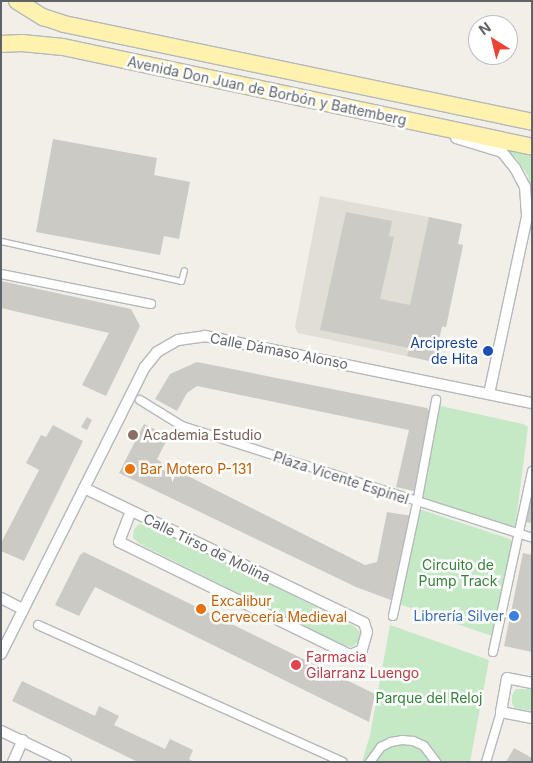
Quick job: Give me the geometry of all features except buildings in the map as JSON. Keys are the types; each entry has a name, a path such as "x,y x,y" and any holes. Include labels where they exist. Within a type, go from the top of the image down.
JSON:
{"main road":[{"name":"Avenida Don Juan de Borbón y Battemberg","path":"17,1 43,17 64,24 532,122"},
{"name":"Avenida Don Juan de Borbón y Battemberg","path":"1,44 22,43 63,48 532,147"}],"street":[{"path":"388,116 502,152 515,168 525,187 527,216"},
{"path":"489,394 527,216 532,206"},
{"path":"1,274 151,304"},
{"name":"Calle Dámaso Alonso","path":"1,654 145,367 157,352 186,337 205,336 532,402"},
{"name":"Plaza Vicente Espinel","path":"140,400 182,426 417,503 532,538"},
{"path":"393,616 436,400"},
{"path":"493,652 532,471"},
{"name":"Calle Tirso de Molina","path":"84,488 115,501 130,511 364,623 367,632 362,650 350,655 119,542 130,511"},
{"path":"1,598 23,609"},
{"path":"38,625 343,762"},
{"path":"486,762 501,712 507,678 532,683"},
{"path":"501,712 532,718"},
{"path":"1,730 66,762"},
{"path":"13,762 23,740"},
{"path":"370,762 381,747 391,742 402,740 413,741 424,746 436,762"}],"lane":[{"path":"1,241 181,281 184,270"}],"shaded area":[{"path":"320,196 429,217 458,244 463,245 446,327 442,327 434,362 298,333 295,327"}],"green space":[{"path":"503,148 532,154 531,195 528,176 517,159"},
{"path":"436,400 441,406 523,424 528,427 515,528 417,503"},
{"name":"Circuito de Pump Track","path":"419,509 510,539 516,546 497,634 492,636 396,603"},
{"path":"139,524 153,526 354,626 361,633 359,641 352,647 341,645 140,544 133,538 134,529"},
{"name":"Parque del Reloj","path":"390,625 489,660 470,762 362,762 370,735"},
{"path":"516,689 532,689 532,711 515,708 512,703 512,695"}],"place":[{"name":"Arcipreste de Hita","path":"488,351"},
{"name":"Academia Estudio","path":"133,435"},
{"name":"Bar Motero P-131","path":"130,469"},
{"name":"Excalibur Cervecería Medieval","path":"201,609"},
{"name":"Librería Silver","path":"514,616"},
{"name":"Farmacia Gilarranz Luengo","path":"296,665"}]}
